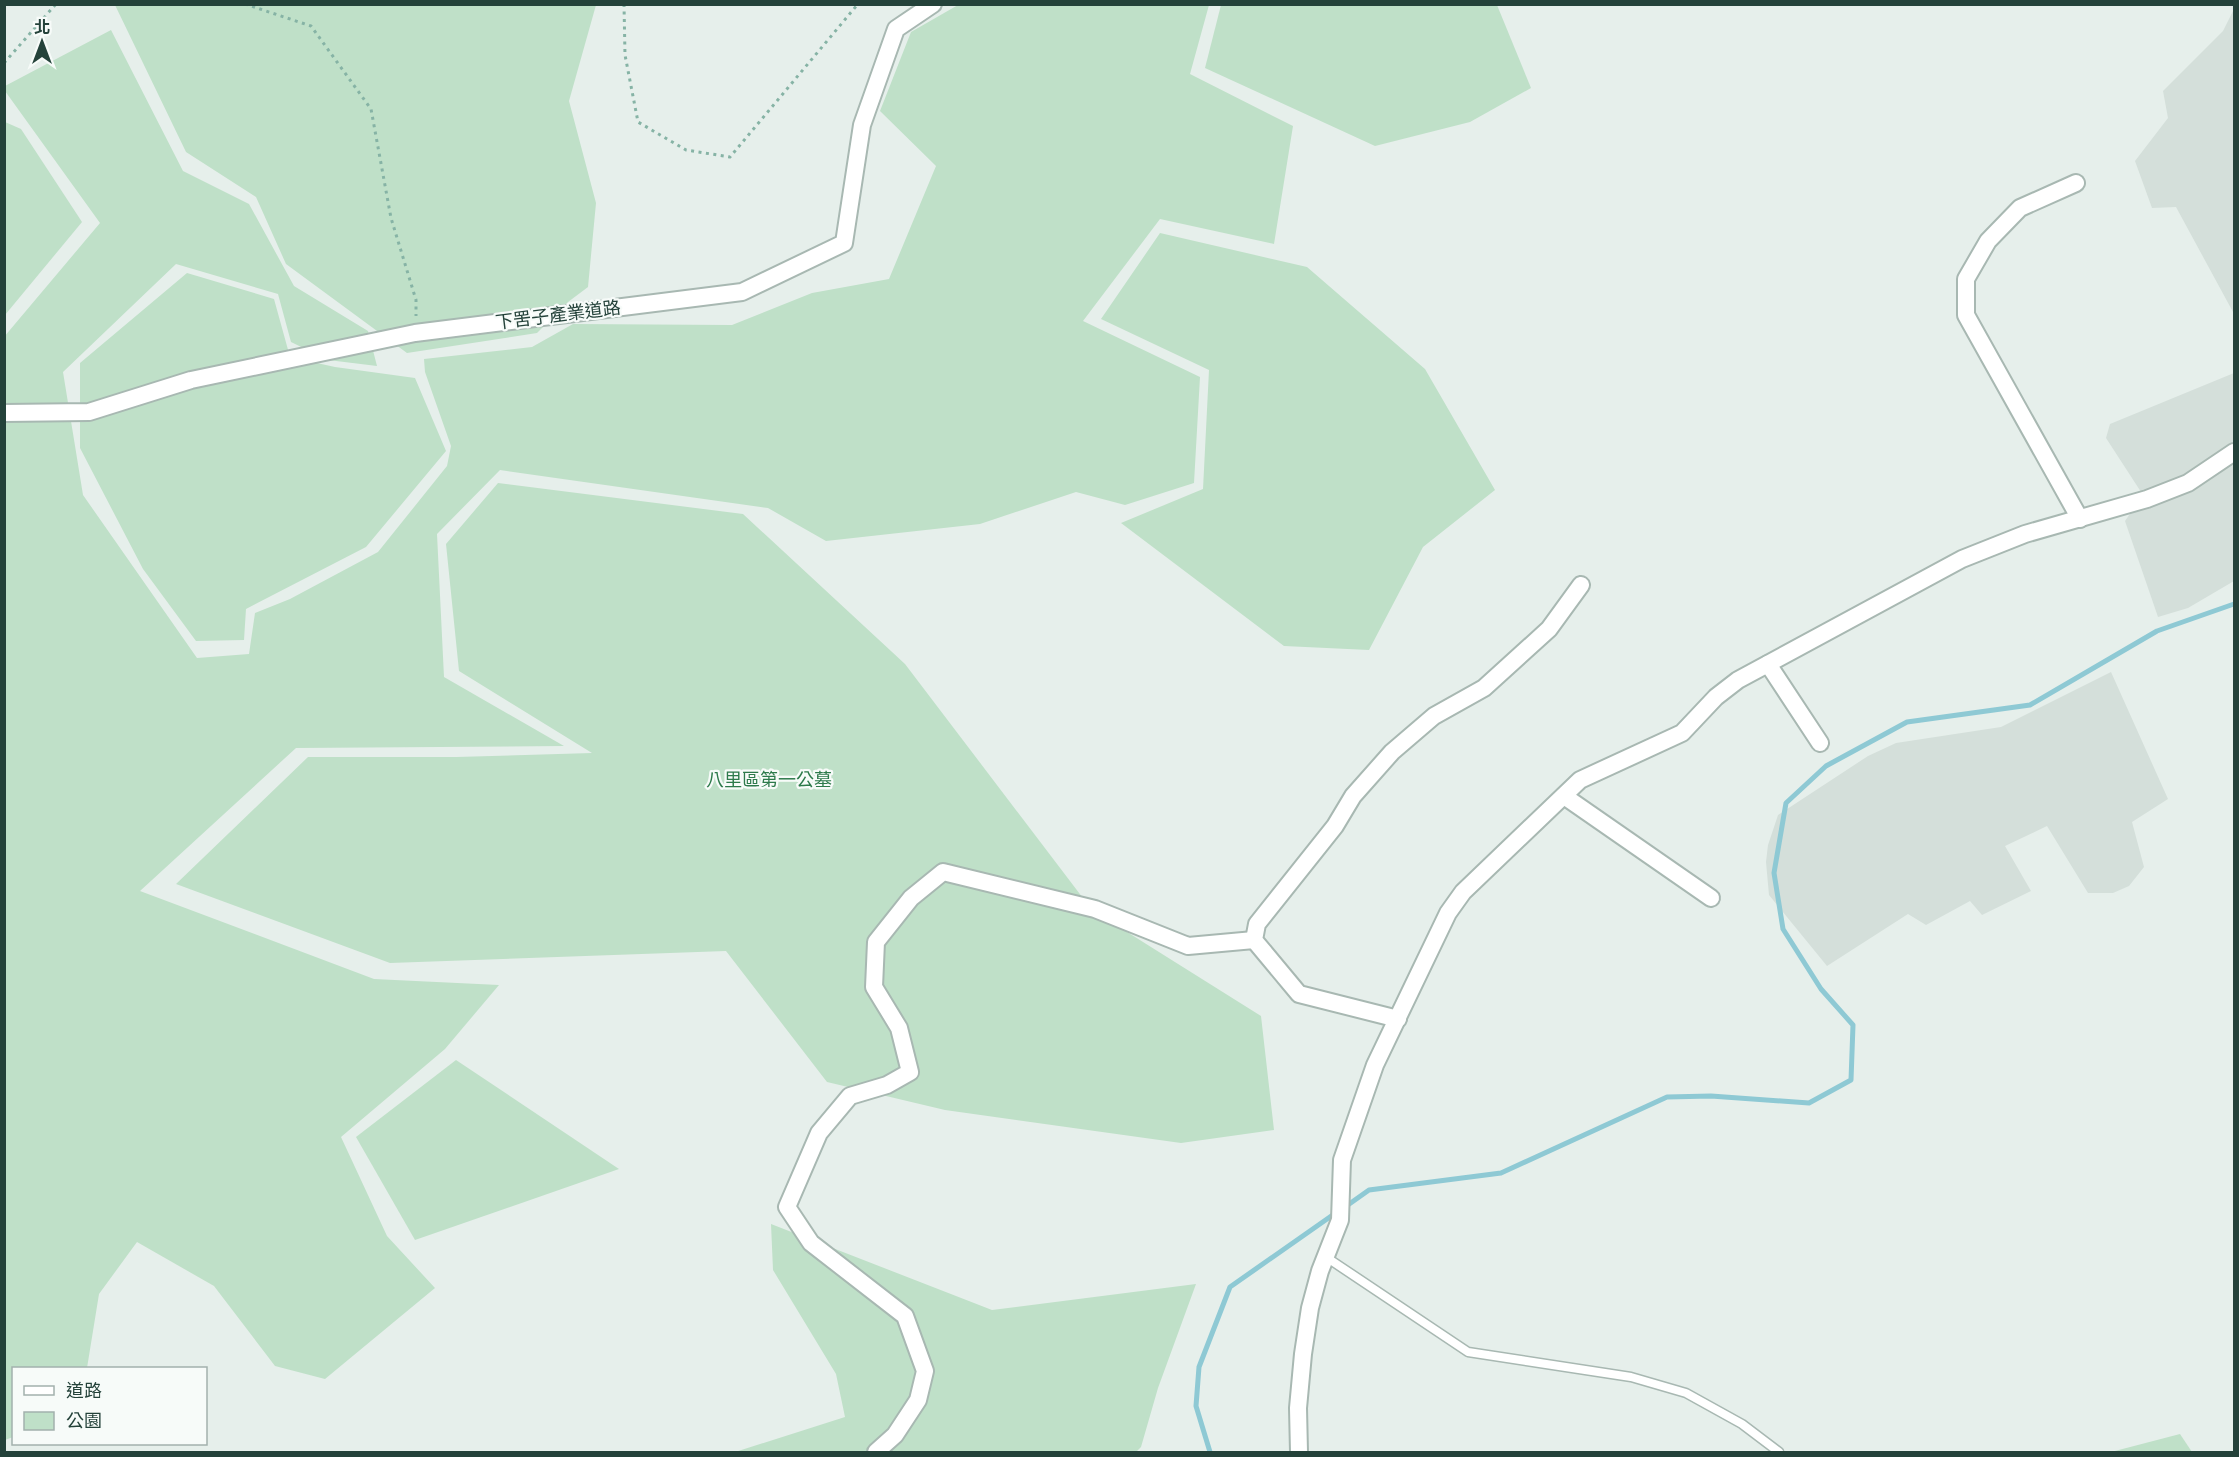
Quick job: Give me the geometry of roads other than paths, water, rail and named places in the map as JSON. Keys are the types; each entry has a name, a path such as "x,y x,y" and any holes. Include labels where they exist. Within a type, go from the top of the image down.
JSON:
{"street":[{"name":"下罟子產業道路","path":"4,413 89,412 190,380 415,333 742,292 844,243 862,125 896,29 933,4"},
{"path":"2076,183 2020,208 1988,241 1966,279 1966,315 2080,519"},
{"path":"1299,1452 1298,1408 1303,1354 1310,1308 1340,1220 1342,1160 1375,1065 1448,913 1463,892 1580,780 1682,733 1738,680 1962,559 2025,534 2147,499 2188,483 2235,452"},
{"path":"1254,940 1257,924 1335,826 1353,796 1392,752 1434,716 1484,688 1549,629 1581,585"},
{"path":"1768,664 1820,743"},
{"path":"1564,796 1711,898"},
{"path":"876,1452 894,1434 918,1400 925,1371 905,1316 811,1243 787,1207 819,1133 850,1096 887,1084 910,1072 899,1028 874,987 876,942 911,898 943,872 1095,909 1188,946 1254,940"},
{"path":"1254,940 1299,994 1398,1019"}],"lane":[{"path":"1326,1257 1468,1352 1632,1377 1686,1393 1742,1424 1779,1452"}],"waterway":[{"path":"1345,1207 1369,1190 1501,1173 1667,1097 1711,1096 1809,1103 1851,1080 1853,1025 1821,989 1783,929 1774,873 1786,803 1826,766 1907,722 2030,705 2157,631 2234,604"},
{"path":"1210,1452 1196,1406 1199,1367 1230,1287 1337,1212"}],"park label":[{"name":"八里區第一公墓","path":"769,780"}]}
